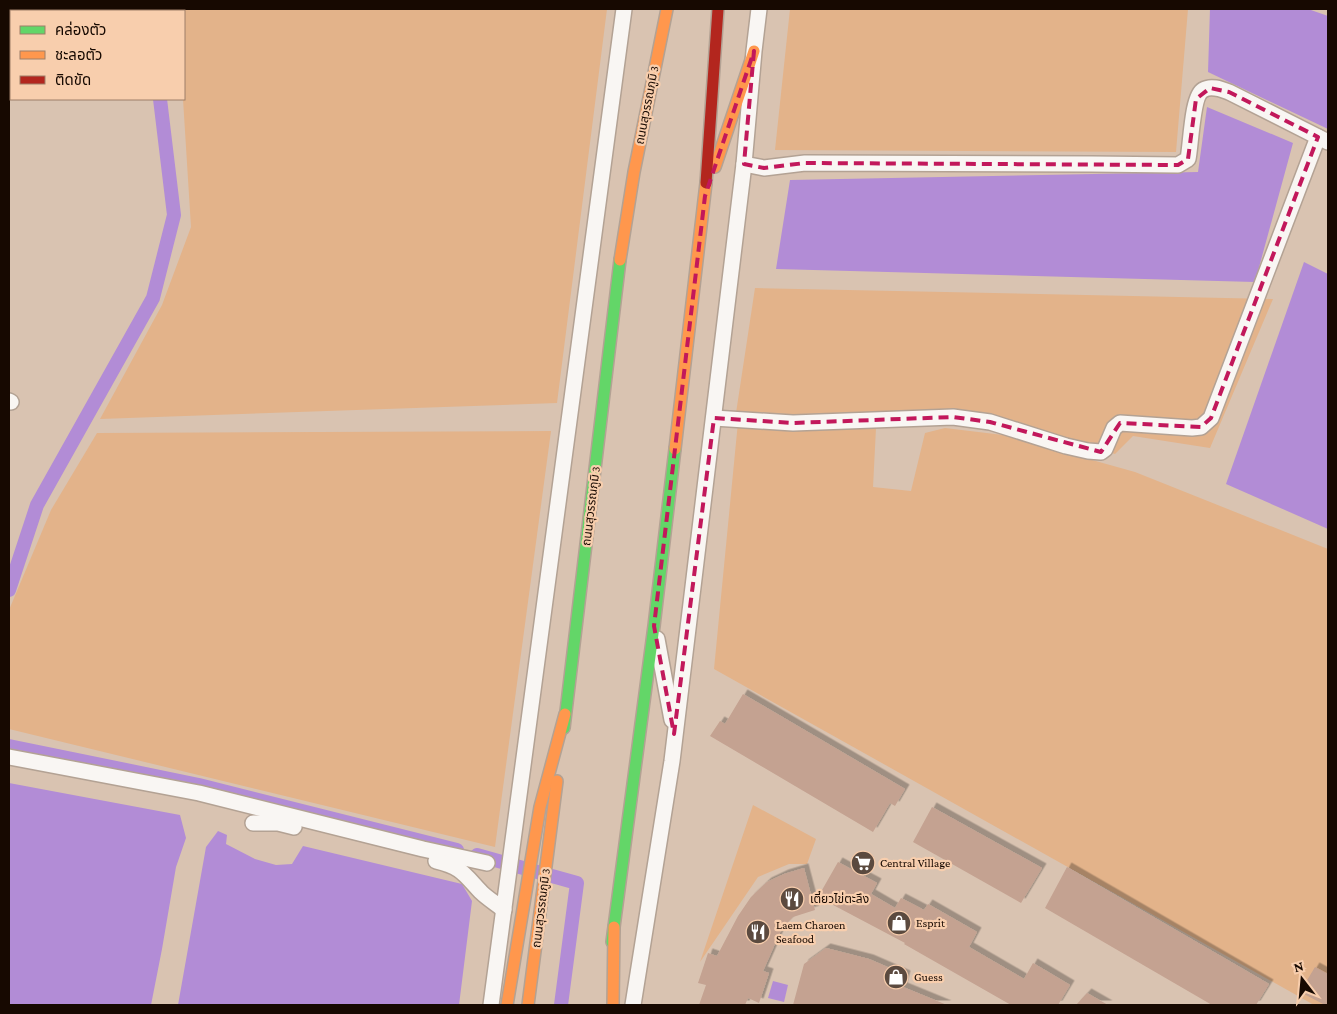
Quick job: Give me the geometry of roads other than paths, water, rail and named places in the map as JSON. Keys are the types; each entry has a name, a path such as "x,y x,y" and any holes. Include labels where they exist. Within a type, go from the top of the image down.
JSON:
{"main road":[{"name":"ถนนสุวรรณภูมิ 3","path":"528,1005 623,238 634,172 667,9"},
{"path":"604,1005 654,626 705,196 718,9"},
{"path":"705,196 754,51"},
{"path":"507,1005 540,807 547,775 565,714"},
{"path":"613,1005 614,927"}],"street":[{"path":"491,1005 514,845 624,9"},
{"path":"633,1005 672,761 744,164 754,51 760,9"},
{"path":"714,418 793,423 953,417 990,422 1066,446 1101,452 1105,449 1114,428 1120,424 1192,428 1201,426 1211,418 1323,140 1229,92 1218,88 1210,88 1203,90 1196,98 1188,159 1178,166 1092,164 805,164 764,168 744,164"},
{"path":"654,626 674,734"},
{"path":"9,758 199,793 423,849 487,863"},
{"path":"253,824 278,823 449,864 464,872 482,893 504,910"}],"waterway":[{"path":"9,590 37,505 153,298 174,215 160,100"},
{"path":"9,746 199,785 457,850"},
{"path":"477,855 577,883 561,1005"}],"place":[{"name":"Central Village","path":"863,863"},
{"name":"เตี๋ยวไข่ตะลึง","path":"792,899"},
{"name":"Esprit","path":"899,923"},
{"name":"Laem Charoen Seafood","path":"758,932"},
{"name":"Guess","path":"896,977"}]}
